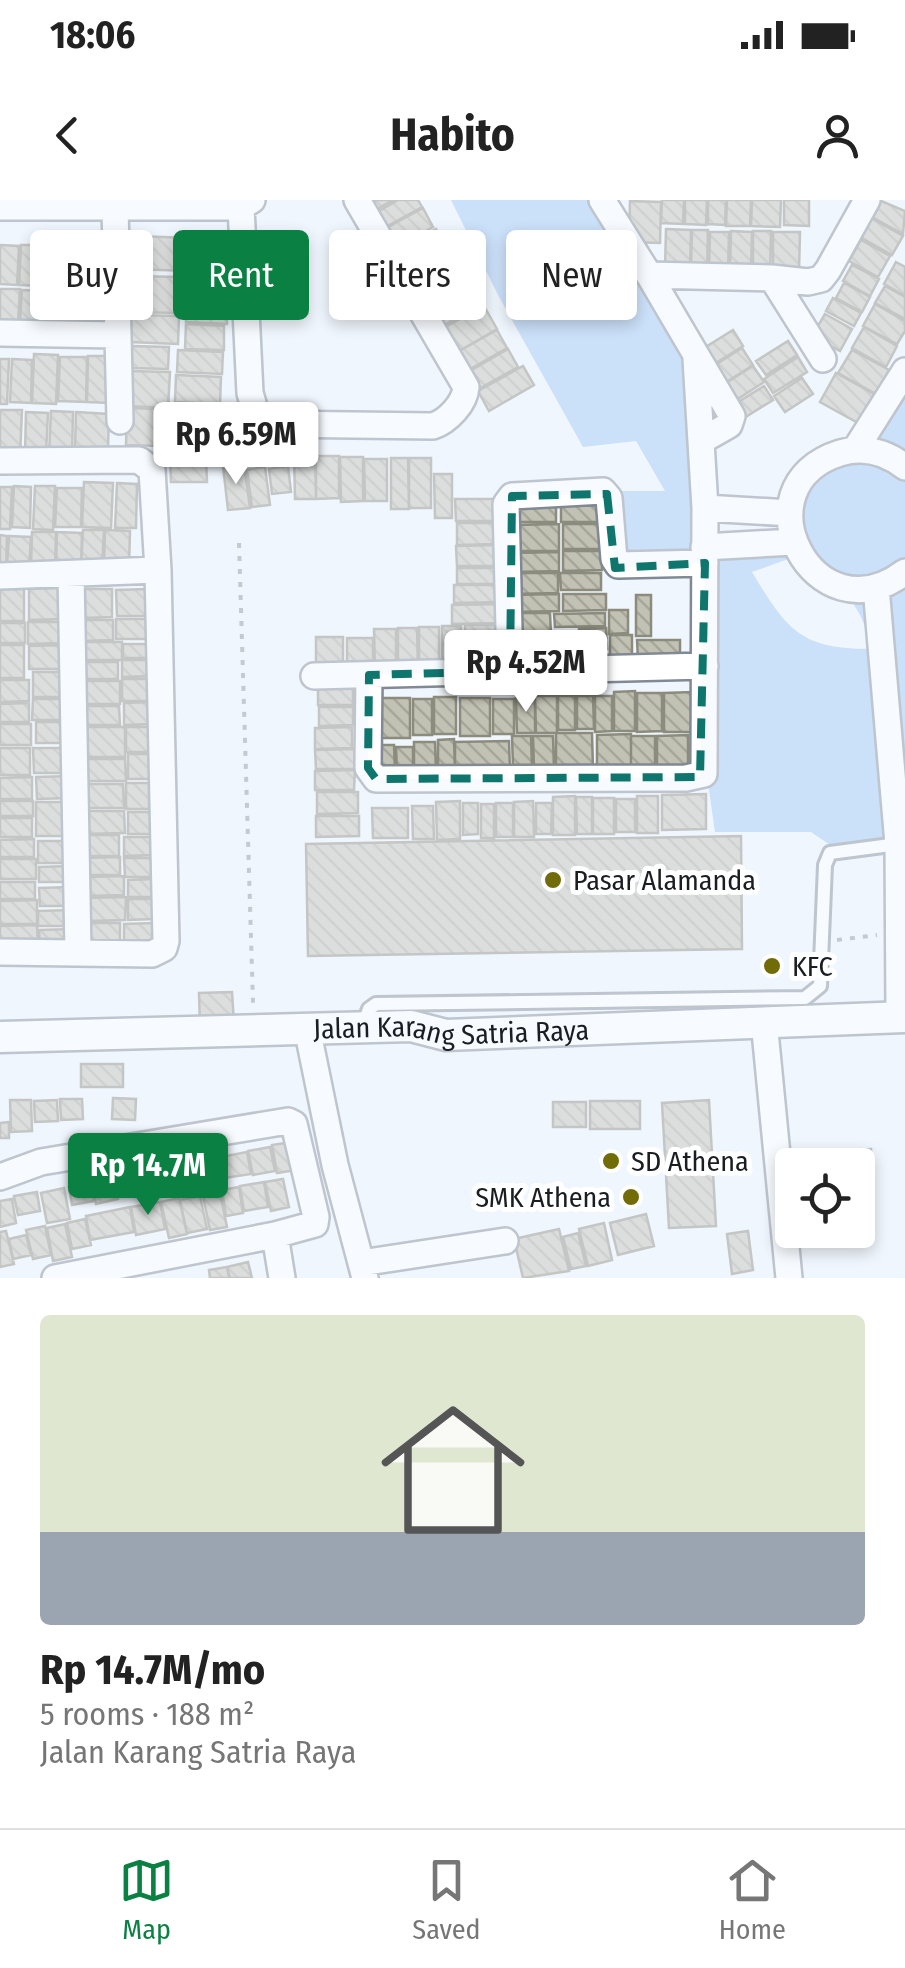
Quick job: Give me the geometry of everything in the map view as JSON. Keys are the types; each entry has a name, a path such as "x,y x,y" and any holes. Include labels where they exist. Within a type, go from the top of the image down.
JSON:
{"street":[{"path":"0,207 246,204 250,392 256,417 272,424 442,423 466,396 466,387 357,200"},
{"path":"369,675 368,768 376,779 686,778 700,777 706,769 705,508 696,359 602,200"},
{"path":"649,275 808,282 820,279 867,200"},
{"path":"115,207 120,421"},
{"path":"772,278 824,359"},
{"path":"0,332 118,335"},
{"path":"855,450 905,370"},
{"path":"904,463 855,450 829,456 798,486 790,513 793,542 808,567 831,583 864,589 905,572"},
{"path":"0,462 145,462 154,476 166,941 164,948 152,954 0,952"},
{"path":"510,671 506,504 512,496 602,492 610,498 614,559 618,566 793,542"},
{"path":"705,508 790,513"},
{"path":"0,576 158,570"},
{"path":"71,574 78,951"},
{"path":"876,587 902,887 902,1017"},
{"path":"314,676 705,666"},
{"name":"Jalan Karang Satria Raya","path":"0,1037 412,1026 446,1035 902,1017"},
{"path":"764,1020 789,1278"},
{"path":"307,1028 335,1165 363,1270 505,1241"},
{"path":"0,1177 41,1162 291,1121 295,1126 316,1221 312,1226 56,1278"},
{"path":"0,1156 41,1162"},
{"path":"275,1234 282,1278"}],"lane":[{"path":"363,1027 369,1009 376,1004 805,998 820,986 825,865 830,854 898,844"}],"path":[{"path":"239,543 254,1028"},
{"path":"822,942 901,932"}],"highlighted area":[{"path":"607,494 615,568 705,563 700,777 376,779 368,768 369,675 510,671 512,496"}],"shaded area":[{"path":"451,200 602,200 620,230 506,230 506,309 486,271 486,230 466,230"},
{"path":"637,259 696,359 706,547 792,542 792,499 848,451 905,371 905,887 892,845 836,849 811,832 715,832 706,769 705,563 624,567 603,491 665,491 636,441 583,447 512,320 637,320","holes":["799,555 835,584 862,619 869,649 826,645 797,632 775,608 752,572"]}],"building":[{"path":"366,200 393,200 372,212"},
{"path":"398,200 418,200 422,207 382,229 374,214"},
{"path":"662,200 684,200 683,224 661,223"},
{"path":"685,200 707,200 706,225 685,224"},
{"path":"708,200 726,200 725,225 708,224"},
{"path":"727,200 751,200 750,226 726,226"},
{"path":"752,200 781,200 780,227 751,226"},
{"path":"784,200 809,200 809,226 784,225"},
{"path":"879,200 905,211 903,234 870,216"},
{"path":"630,201 661,202 660,243 637,242 637,230 629,230"},
{"path":"423,208 433,227 428,230 383,230"},
{"path":"871,218 903,236 892,255 860,237"},
{"path":"666,229 691,230 690,269 665,269"},
{"path":"692,230 708,230 707,271 691,271"},
{"path":"731,231 752,232 751,271 730,271"},
{"path":"753,231 771,231 770,272 753,272"},
{"path":"710,232 729,232 728,272 709,272"},
{"path":"773,232 800,232 799,273 773,272"},
{"path":"153,237 173,237 173,270 153,270"},
{"path":"861,240 890,256 878,277 849,261"},
{"path":"0,245 19,246 17,285 0,284"},
{"path":"21,245 30,245 30,285 19,285"},
{"path":"896,262 905,267 905,296 884,284"},
{"path":"852,265 879,279 870,296 843,281"},
{"path":"153,276 173,277 173,313 153,312"},
{"path":"844,283 870,297 862,312 836,298"},
{"path":"885,286 905,297 905,319 875,303"},
{"path":"0,289 20,289 18,323 0,322"},
{"path":"22,290 30,290 30,320 44,323 20,322"},
{"path":"833,298 861,313 854,326 826,311"},
{"path":"875,304 905,321 905,331 897,344 863,326"},
{"path":"486,310 497,329 454,354 440,330 458,320 486,320"},
{"path":"825,314 852,329 840,351 812,336"},
{"path":"153,315 173,316 173,320 179,320 178,344 129,342 130,320 153,320"},
{"path":"69,320 102,320 102,322"},
{"path":"186,320 227,320 227,324"},
{"path":"435,320 453,320 439,328"},
{"path":"186,324 224,326 224,350 185,349"},
{"path":"864,327 897,346 886,367 852,348"},
{"path":"497,330 507,348 465,372 454,354"},
{"path":"733,330 743,346 711,366 701,350"},
{"path":"788,341 797,355 766,375 756,361"},
{"path":"131,346 169,347 168,369 130,368"},
{"path":"742,348 753,365 723,384 712,367"},
{"path":"508,349 518,367 475,391 465,374"},
{"path":"178,350 223,352 222,374 177,372"},
{"path":"852,350 889,370 876,394 838,373"},
{"path":"34,354 58,355 56,404 32,403"},
{"path":"88,356 112,356 110,403 87,402"},
{"path":"60,357 87,357 86,402 58,401"},
{"path":"798,357 807,372 773,393 764,379"},
{"path":"0,359 9,359 7,404 0,404"},
{"path":"12,359 32,360 31,403 10,402"},
{"path":"523,366 534,385 489,411 478,391"},
{"path":"753,366 764,382 733,402 723,385"},
{"path":"128,371 170,372 168,408 127,406"},
{"path":"836,373 876,395 860,424 820,402"},
{"path":"176,375 221,377 220,404 175,402"},
{"path":"802,378 813,394 785,412 774,396"},
{"path":"764,386 773,400 744,418 735,404"},
{"path":"176,405 219,407 217,444 174,442"},
{"path":"127,408 160,409 159,446 126,445"},
{"path":"0,410 22,410 20,457 0,456"},
{"path":"51,411 73,412 72,455 49,454"},
{"path":"26,412 48,413 46,454 25,454"},
{"path":"76,412 109,414 108,448 75,448"},
{"path":"294,453 315,453 316,499 295,499"},
{"path":"316,456 339,456 339,498 316,499"},
{"path":"170,457 206,457 207,482 171,482"},
{"path":"340,457 363,457 363,501 341,502"},
{"path":"391,458 408,458 409,509 391,509"},
{"path":"409,458 431,458 431,508 409,508"},
{"path":"364,459 387,459 387,501 365,501"},
{"path":"244,464 250,508 228,510 223,466"},
{"path":"288,466 291,492 272,494 269,469"},
{"path":"265,467 270,505 252,507 247,470"},
{"path":"434,474 452,474 452,518 435,518"},
{"path":"84,482 113,483 111,528 82,527"},
{"path":"117,483 137,484 136,528 115,528"},
{"path":"14,486 31,487 30,528 12,527"},
{"path":"35,486 55,486 53,530 33,529"},
{"path":"0,487 12,487 10,529 0,529"},
{"path":"57,488 82,488 81,527 55,527"},
{"path":"455,499 498,499 498,521 456,521"},
{"path":"516,501 556,501 556,522 516,522"},
{"path":"561,502 600,502 600,522 561,522"},
{"path":"457,523 497,523 497,544 457,545"},
{"path":"559,524 559,551 516,551 516,525"},
{"path":"563,524 600,524 600,549 563,549"},
{"path":"83,530 104,530 102,568 81,567"},
{"path":"105,530 130,531 129,567 104,566"},
{"path":"32,532 56,532 55,569 31,569"},
{"path":"57,532 82,533 81,567 56,566"},
{"path":"0,535 7,536 6,571 0,571"},
{"path":"9,536 31,537 29,568 7,567"},
{"path":"497,545 497,566 457,566 456,546"},
{"path":"563,551 602,551 602,570 563,571"},
{"path":"559,552 559,571 513,572 513,553"},
{"path":"457,568 498,568 498,584 457,584"},
{"path":"511,573 558,573 558,593 511,594"},
{"path":"560,573 601,573 601,590 561,590"},
{"path":"454,585 498,585 498,602 454,603"},
{"path":"62,588 63,619 29,620 29,589"},
{"path":"0,589 24,589 24,621 0,621"},
{"path":"82,589 112,589 112,617 82,618"},
{"path":"149,589 149,616 117,616 116,590"},
{"path":"559,594 559,611 512,612 512,595"},
{"path":"563,594 606,594 606,610 563,611"},
{"path":"636,595 651,595 651,636 636,636"},
{"path":"502,604 502,623 452,624 452,605"},
{"path":"609,610 628,610 628,633 609,634"},
{"path":"512,613 550,613 551,635 512,635"},
{"path":"605,613 605,626 555,627 554,614"},
{"path":"116,619 151,619 151,639 116,639"},
{"path":"80,620 113,620 113,640 80,641"},
{"path":"28,622 63,622 63,643 28,644"},
{"path":"0,623 25,623 25,643 0,643"},
{"path":"465,625 501,625 501,645 465,645"},
{"path":"442,626 461,626 461,669 442,669"},
{"path":"419,627 439,627 439,669 419,670"},
{"path":"398,628 417,628 418,669 398,669"},
{"path":"606,628 607,649 579,649 579,629"},
{"path":"374,629 396,629 396,670 375,670"},
{"path":"554,633 576,633 576,662 554,662"},
{"path":"610,635 632,635 632,661 610,661"},
{"path":"316,637 343,637 343,672 316,672"},
{"path":"548,637 548,665 515,665 515,638"},
{"path":"347,638 373,638 373,669 347,670"},
{"path":"637,640 680,640 680,659 638,659"},
{"path":"81,642 122,642 122,660 81,660"},
{"path":"123,644 154,644 153,658 123,658"},
{"path":"0,645 24,645 24,678 0,678"},
{"path":"66,645 67,669 29,669 29,646"},
{"path":"463,647 502,647 502,669 463,670"},
{"path":"122,660 153,660 153,676 122,677"},
{"path":"79,662 118,662 118,679 79,679"},
{"path":"33,672 67,672 67,697 33,697"},
{"path":"122,679 153,679 153,701 122,701"},
{"path":"0,680 29,680 29,701 0,702"},
{"path":"353,680 353,705 318,705 318,681"},
{"path":"80,681 120,681 120,704 80,704"},
{"path":"635,691 635,731 614,731 614,692"},
{"path":"693,692 693,732 664,732 664,693"},
{"path":"637,693 662,693 662,731 637,732"},
{"path":"535,696 557,696 557,733 536,733"},
{"path":"558,696 575,696 575,730 558,730"},
{"path":"577,696 593,696 594,729 577,729"},
{"path":"595,696 612,696 612,731 595,732"},
{"path":"434,697 456,697 456,734 434,734"},
{"path":"381,698 410,698 410,738 381,738"},
{"path":"460,698 490,698 490,736 460,736"},
{"path":"516,698 535,698 535,733 517,733"},
{"path":"33,699 67,699 68,720 32,720"},
{"path":"413,699 432,699 432,735 413,735"},
{"path":"493,699 514,699 514,734 493,734"},
{"path":"152,702 152,724 124,725 124,703"},
{"path":"29,703 29,722 0,722 0,704"},
{"path":"82,706 119,706 120,725 82,725"},
{"path":"319,707 353,707 353,725 319,726"},
{"path":"36,722 68,722 68,743 36,743"},
{"path":"0,724 31,724 31,745 0,745"},
{"path":"82,727 125,727 125,757 82,757"},
{"path":"126,727 152,727 152,752 126,752"},
{"path":"352,727 352,748 315,749 315,728"},
{"path":"556,733 592,733 593,769 556,769"},
{"path":"631,734 631,768 597,768 597,735"},
{"path":"688,735 688,767 657,767 657,736"},
{"path":"512,736 531,736 532,767 513,767"},
{"path":"533,736 553,736 554,768 534,768"},
{"path":"631,736 655,736 655,768 631,768"},
{"path":"454,739 455,770 438,770 438,740"},
{"path":"509,741 510,771 455,771 455,742"},
{"path":"414,742 435,742 436,771 414,771"},
{"path":"374,745 394,745 395,771 374,771"},
{"path":"396,747 413,747 413,772 397,772"},
{"path":"0,748 30,748 30,775 0,775"},
{"path":"33,748 71,748 71,773 34,773"},
{"path":"355,749 355,769 316,769 315,750"},
{"path":"128,754 153,754 153,779 128,779"},
{"path":"83,759 125,759 126,781 83,781"},
{"path":"355,770 354,790 315,790 315,771"},
{"path":"71,776 71,798 37,799 36,777"},
{"path":"32,777 32,799 0,799 0,778"},
{"path":"126,783 149,783 149,809 126,809"},
{"path":"84,784 123,784 124,808 84,808"},
{"path":"317,792 358,792 358,813 317,814"},
{"path":"706,794 706,829 662,830 662,795"},
{"path":"575,796 575,835 553,835 553,797"},
{"path":"637,796 658,796 658,833 637,833"},
{"path":"576,797 592,797 592,834 577,834"},
{"path":"593,798 614,798 614,834 593,834"},
{"path":"616,799 635,799 635,832 616,832"},
{"path":"0,801 33,801 33,816 0,816"},
{"path":"460,801 460,839 437,840 436,802"},
{"path":"533,801 534,837 514,837 514,802"},
{"path":"36,802 71,802 71,836 36,836"},
{"path":"463,803 478,803 478,834 463,835"},
{"path":"496,803 513,803 513,837 496,837"},
{"path":"536,803 552,803 551,834 536,834"},
{"path":"481,804 494,804 494,838 481,838"},
{"path":"412,806 433,806 434,839 413,839"},
{"path":"372,808 408,808 408,838 373,838"},
{"path":"84,811 124,811 125,833 84,834"},
{"path":"128,812 153,812 153,834 128,834"},
{"path":"316,816 359,816 359,836 316,837"},
{"path":"0,818 32,818 32,837 0,837"},
{"path":"84,835 119,835 119,856 84,856"},
{"path":"741,836 742,949 308,956 306,844"},
{"path":"124,837 153,837 153,855 124,856"},
{"path":"34,839 34,857 0,857 0,840"},
{"path":"38,841 70,841 70,863 38,863"},
{"path":"120,857 120,875 83,875 83,858"},
{"path":"124,858 154,858 154,877 125,877"},
{"path":"0,859 36,859 36,879 0,879"},
{"path":"70,866 70,882 39,882 39,867"},
{"path":"124,876 124,895 85,896 85,877"},
{"path":"155,879 155,897 128,897 128,880"},
{"path":"0,882 35,882 35,899 0,899"},
{"path":"70,887 70,906 40,906 39,888"},
{"path":"126,897 125,920 86,921 86,898"},
{"path":"128,899 155,899 155,919 128,920"},
{"path":"37,900 37,924 0,924 0,901"},
{"path":"72,910 72,926 38,926 38,911"},
{"path":"85,923 120,923 120,949 85,949"},
{"path":"154,923 154,948 124,949 124,924"},
{"path":"37,925 38,947 0,947 0,926"},
{"path":"73,929 73,949 40,949 39,930"},
{"path":"232,992 234,1024 200,1026 199,993"},
{"path":"81,1064 123,1064 123,1087 81,1087"},
{"path":"113,1098 136,1099 135,1120 112,1119"},
{"path":"60,1099 82,1099 83,1119 61,1120"},
{"path":"10,1100 31,1100 32,1131 11,1132"},
{"path":"57,1100 58,1121 35,1122 34,1101"},
{"path":"709,1100 716,1226 669,1228 662,1103"},
{"path":"590,1101 640,1101 640,1129 590,1129"},
{"path":"553,1102 586,1102 586,1127 553,1127"},
{"path":"9,1122 9,1138 0,1138 0,1123"},
{"path":"292,1142 296,1170 277,1173 272,1145"},
{"path":"270,1147 275,1171 253,1175 248,1151"},
{"path":"247,1152 251,1174 224,1178 221,1157"},
{"path":"218,1157 222,1179 199,1183 195,1162"},
{"path":"193,1164 197,1183 174,1188 170,1168"},
{"path":"167,1169 171,1188 148,1192 144,1173"},
{"path":"140,1175 144,1192 120,1196 117,1180"},
{"path":"114,1178 118,1199 96,1204 92,1182"},
{"path":"283,1179 289,1207 271,1211 265,1182"},
{"path":"90,1182 94,1201 72,1205 69,1187"},
{"path":"264,1182 268,1207 244,1211 240,1186"},
{"path":"239,1187 243,1213 226,1216 222,1190"},
{"path":"64,1188 70,1219 47,1223 41,1193"},
{"path":"219,1188 227,1227 210,1230 202,1191"},
{"path":"37,1192 40,1211 18,1215 14,1196"},
{"path":"200,1196 207,1229 187,1233 180,1200"},
{"path":"179,1198 187,1234 169,1238 161,1202"},
{"path":"12,1199 16,1223 0,1227 0,1201"},
{"path":"160,1202 165,1229 136,1235 131,1207"},
{"path":"130,1207 134,1232 90,1240 86,1216"},
{"path":"646,1214 654,1246 618,1255 610,1223"},
{"path":"85,1219 91,1245 72,1249 67,1223"},
{"path":"604,1223 612,1260 588,1266 579,1229"},
{"path":"65,1224 72,1257 53,1261 47,1228"},
{"path":"45,1226 51,1255 33,1259 26,1230"},
{"path":"559,1229 569,1271 523,1278 514,1239"},
{"path":"6,1231 14,1264 0,1267 0,1232"},
{"path":"748,1231 753,1270 732,1274 727,1234"},
{"path":"578,1233 586,1266 571,1269 563,1237"},
{"path":"26,1235 31,1255 13,1259 9,1239"},
{"path":"248,1262 252,1278 230,1278 227,1267"},
{"path":"227,1267 229,1278 210,1278 209,1270"}],"place":[{"name":"Pasar Alamanda","path":"553,880"},
{"name":"KFC","path":"772,966"},
{"name":"SD Athena","path":"611,1161"},
{"name":"SMK Athena","path":"631,1197"}]}
